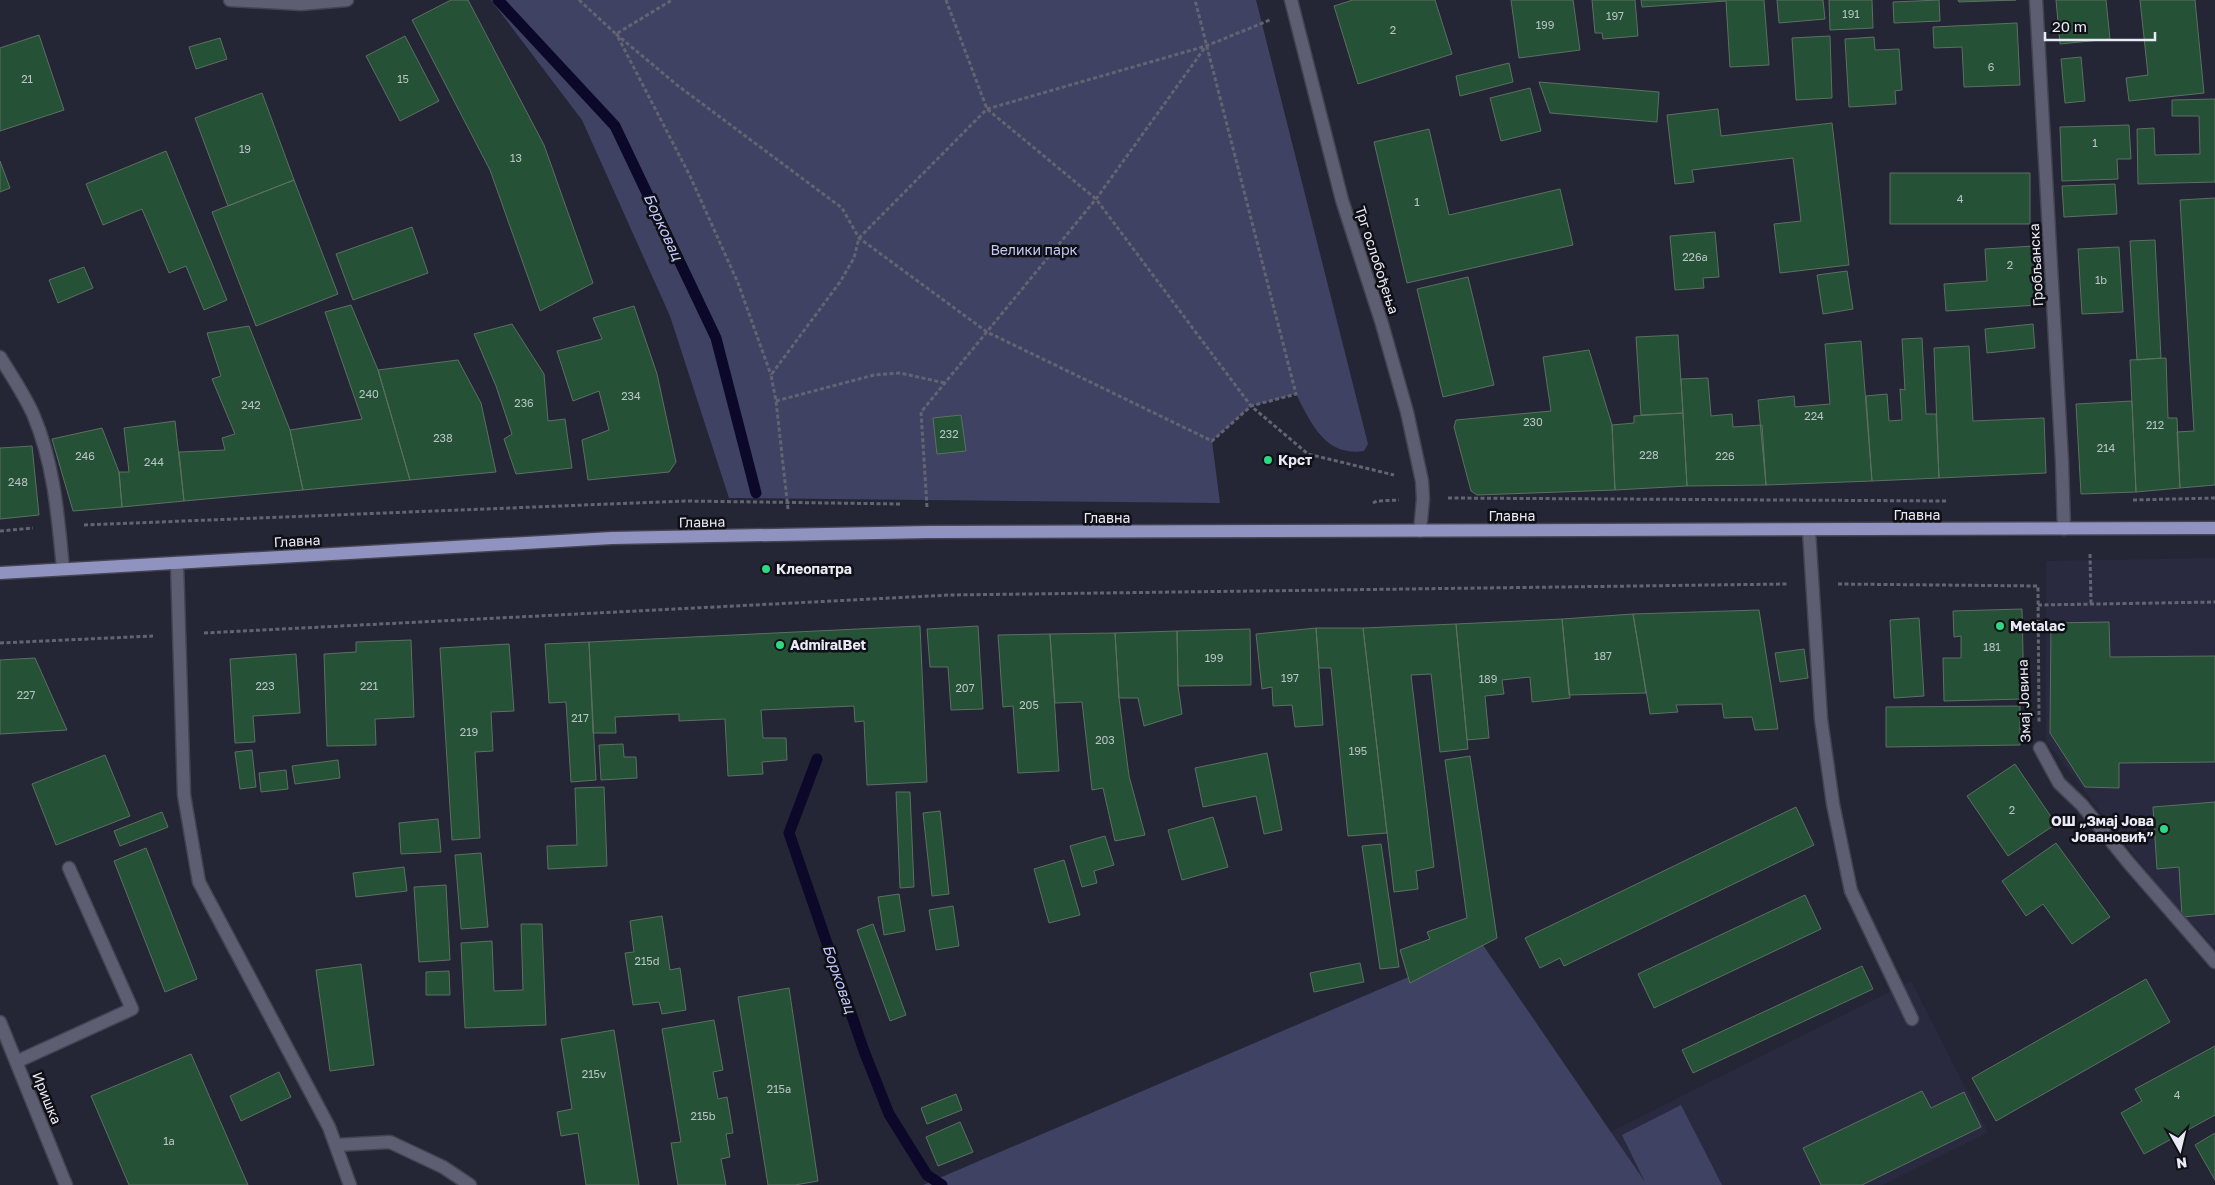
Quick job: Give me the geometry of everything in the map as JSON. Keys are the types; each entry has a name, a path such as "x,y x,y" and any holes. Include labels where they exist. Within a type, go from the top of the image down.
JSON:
{"main road":[{"name":"Главна","path":"0,573 612,538 929,532 1808,531 2215,528"}],"street":[{"path":"230,0 284,4 324,4 347,0"},
{"name":"Гробљанска","path":"2036,0 2062,462 2064,529"},
{"name":"Трг ослобођења","path":"1292,5 1342,200 1382,324 1406,412 1422,481 1423,499 1420,531"},
{"path":"0,356 32,413 48,457 57,504 62,569"},
{"path":"1808,531 1821,719 1833,804 1851,891 1912,1019"},
{"path":"177,563 184,795 198,882 329,1127 350,1185"},
{"name":"Змај Јовина","path":"2040,748 2059,782 2082,805 2128,862 2215,962"},
{"path":"16,1062 132,1009 69,868"},
{"name":"Иришка","path":"0,1022 66,1185"},
{"path":"336,1145 390,1142 444,1167 470,1185"}],"path":[{"path":"579,0 677,85 842,208 859,238 987,332 1212,441 1251,406 1296,394 1195,0"},
{"path":"616,34 672,0"},
{"path":"946,0 987,109 1096,199 1251,406 1308,454 1422,481"},
{"path":"771,375 840,282 854,258 859,238 987,109 1206,46 1292,5"},
{"path":"616,34 690,176 738,282 771,375 776,401 791,536"},
{"path":"929,532 921,412 1096,199 1206,46"},
{"path":"776,401 874,375 900,373 945,383"},
{"path":"0,643 950,595 1813,583"},
{"name":"Змај Јовина","path":"1813,583 2038,586 2040,748"},
{"path":"2038,604 2215,602"}],"shaded area":[{"name":"ОШ „Змај Јова Јовановић”","path":"2215,558 2215,948 2191,922 2182,917 2046,741 2046,561"},
{"path":"1911,981 1988,1132 1882,1185 1505,1185"}],"green space":[{"name":"Велики парк","path":"491,0 1256,0 1368,444 1364,451 1350,451 1339,449 1329,443 1321,436 1307,416 1296,394 1251,406 1212,441 1220,503 729,498 670,316 582,120"},
{"path":"1483,945 1645,1182 1622,1135 1681,1105 1722,1185 923,1185"}],"building":[{"path":"451,0 468,0 544,145 593,283 540,311 490,170 412,20"},
{"path":"1353,0 1435,0 1452,54 1358,84 1334,6"},
{"path":"1511,0 1573,0 1580,50 1519,58"},
{"path":"1592,0 1635,0 1638,36 1603,39 1602,33 1595,33"},
{"path":"1641,0 1764,0 1769,65 1730,67 1726,1 1642,7"},
{"path":"1777,0 1823,0 1825,19 1779,23"},
{"path":"1829,0 1872,0 1873,28 1830,30"},
{"path":"1939,0 1940,21 1894,23 1893,2"},
{"path":"1958,0 2016,0 1959,2"},
{"path":"2056,0 2106,0 2110,39 2060,44"},
{"path":"2140,0 2195,0 2204,93 2129,101 2126,78 2148,75"},
{"path":"2017,23 2020,85 1964,87 1962,47 1934,48 1933,27"},
{"path":"39,35 64,110 0,131 0,48"},
{"path":"405,36 439,101 400,121 366,56"},
{"path":"1830,36 1832,98 1796,100 1792,38"},
{"path":"1874,37 1875,50 1899,49 1902,90 1895,91 1896,104 1849,107 1845,39"},
{"path":"220,38 227,59 196,69 189,47"},
{"path":"2081,57 2085,101 2065,103 2061,59"},
{"path":"1509,63 1513,82 1460,96 1456,76"},
{"path":"1539,82 1659,92 1657,122 1550,113"},
{"path":"1530,88 1541,131 1501,141 1490,98"},
{"path":"262,93 294,180 228,206 195,118"},
{"path":"2215,99 2215,182 2138,184 2137,129 2154,128 2155,155 2200,154 2199,116 2172,116 2172,100"},
{"path":"1718,109 1721,136 1832,123 1849,265 1780,273 1774,224 1801,221 1793,158 1692,170 1694,182 1675,184 1667,115"},
{"path":"2129,125 2131,159 2117,159 2118,179 2062,181 2060,127"},
{"path":"1429,129 1449,215 1560,189 1573,245 1407,283 1374,142"},
{"path":"166,151 227,300 204,310 186,266 169,273 142,209 103,225 86,184"},
{"path":"0,161 10,188 0,192"},
{"path":"1890,173 2030,173 2030,224 1890,224"},
{"path":"294,180 338,294 256,326 212,212"},
{"path":"2115,184 2117,214 2064,217 2062,186"},
{"path":"2215,198 2215,485 2180,488 2177,432 2194,431 2180,200"},
{"path":"412,227 428,273 353,300 336,254"},
{"path":"1715,232 1719,277 1703,278 1704,288 1675,290 1670,236"},
{"path":"2155,240 2161,358 2137,360 2130,241"},
{"path":"2034,246 2038,305 1946,311 1944,284 1987,281 1985,249"},
{"path":"2119,247 2123,312 2082,314 2078,249"},
{"path":"84,267 93,288 58,303 49,280"},
{"path":"1847,271 1853,309 1823,314 1817,275"},
{"path":"1468,277 1494,385 1443,397 1417,289"},
{"path":"351,305 378,370 410,480 303,490 290,430 362,419 325,312"},
{"path":"634,306 657,374 676,462 669,472 588,480 582,440 609,430 599,391 573,401 557,351 602,339 593,318"},
{"path":"512,324 544,374 548,421 565,419 572,468 516,474 504,439 512,434 496,386 474,334"},
{"path":"2033,324 2035,348 1987,353 1985,329"},
{"path":"249,326 290,430 303,490 184,501 179,452 225,450 222,438 235,434 212,379 221,376 207,333"},
{"path":"1678,335 1683,413 1641,415 1636,337"},
{"path":"1922,338 1926,414 1936,414 1939,478 1872,481 1866,396 1887,394 1889,421 1902,420 1900,389 1905,390 1902,339"},
{"path":"1861,341 1872,481 1766,485 1758,400 1794,396 1795,407 1830,404 1825,344"},
{"path":"1969,346 1973,421 2044,418 2046,473 1939,478 1934,348"},
{"path":"1589,350 1612,425 1615,490 1477,495 1471,491 1454,427 1456,420 1551,411 1543,357"},
{"path":"2166,358 2168,418 2177,418 2180,488 2136,492 2130,360"},
{"path":"458,360 481,403 496,472 410,480 378,370"},
{"path":"1708,378 1711,416 1732,414 1733,427 1762,425 1766,485 1687,486 1681,379"},
{"path":"2132,401 2136,492 2081,494 2076,404"},
{"path":"1683,413 1687,486 1615,490 1612,425 1634,423 1634,416"},
{"path":"961,415 966,451 937,454 933,418"},
{"path":"175,421 184,501 122,507 119,472 129,472 124,428"},
{"path":"102,428 119,472 122,507 73,511 52,439"},
{"path":"32,446 39,515 0,519 0,448"},
{"path":"2022,609 2024,699 1944,701 1943,658 1961,658 1961,636 1954,637 1953,611"},
{"path":"1759,610 1778,729 1755,730 1752,717 1724,718 1722,704 1676,705 1678,712 1650,714 1633,614"},
{"path":"1633,614 1646,693 1569,695 1562,619"},
{"path":"1919,618 1924,696 1894,698 1890,620"},
{"path":"1562,619 1570,698 1532,702 1530,677 1502,680 1504,694 1485,696 1489,738 1467,740 1456,624"},
{"path":"2109,622 2110,657 2215,656 2215,762 2119,763 2119,788 2085,787 2050,733 2051,623"},
{"path":"1456,624 1468,749 1440,752 1431,674 1411,675 1434,867 1416,871 1418,889 1394,892 1363,628"},
{"path":"920,626 927,782 867,785 864,721 855,722 854,706 761,710 763,738 786,738 787,760 762,762 763,774 728,776 725,719 679,721 679,714 615,717 616,733 593,733 589,642"},
{"path":"978,626 983,709 951,710 948,667 930,667 927,629"},
{"path":"1316,628 1363,628 1387,833 1348,836 1331,668 1319,668"},
{"path":"1316,628 1323,725 1295,727 1292,705 1273,706 1272,687 1262,689 1256,634"},
{"path":"1250,629 1251,685 1178,686 1177,631"},
{"path":"1177,631 1178,686 1182,714 1144,726 1138,698 1119,698 1115,633"},
{"path":"1115,633 1119,698 1129,776 1145,835 1115,841 1103,788 1092,790 1082,702 1055,703 1050,634"},
{"path":"1050,634 1059,771 1018,773 1013,706 1003,707 998,635"},
{"path":"411,640 414,717 375,719 376,745 327,746 324,654 356,652 356,642"},
{"path":"589,642 596,780 571,782 566,702 549,703 545,644"},
{"path":"509,644 514,711 491,712 493,751 475,752 480,838 452,840 440,648"},
{"path":"1804,649 1808,678 1780,682 1775,653"},
{"path":"296,654 300,713 253,716 255,742 235,743 230,659"},
{"path":"35,658 67,730 0,734 0,660"},
{"path":"2020,706 2020,745 1886,747 1886,707"},
{"path":"623,744 624,757 636,757 637,778 601,780 599,745"},
{"path":"252,750 256,787 240,789 235,752"},
{"path":"1267,753 1282,830 1264,834 1256,796 1203,807 1195,768"},
{"path":"105,755 130,816 56,845 32,784"},
{"path":"1470,756 1497,938 1410,983 1400,950 1430,939 1427,932 1467,918 1445,760"},
{"path":"338,760 340,778 295,784 292,766"},
{"path":"2015,764 2056,824 2008,856 1967,796"},
{"path":"286,770 288,789 261,792 259,773"},
{"path":"604,787 607,866 548,869 547,846 577,845 575,788"},
{"path":"896,792 910,792 914,887 900,888"},
{"path":"2215,802 2215,914 2182,917 2179,867 2157,869 2153,807"},
{"path":"1796,807 1814,845 1564,966 1560,958 1540,968 1525,938"},
{"path":"940,811 949,894 932,896 923,813"},
{"path":"162,812 168,827 120,846 114,831"},
{"path":"1213,817 1228,867 1182,880 1168,830"},
{"path":"438,819 441,852 401,854 399,823"},
{"path":"1105,836 1114,865 1094,871 1097,883 1082,887 1070,846"},
{"path":"2056,843 2110,917 2072,944 2043,904 2026,916 2002,881"},
{"path":"1381,844 1399,967 1380,969 1362,846"},
{"path":"146,848 197,979 165,992 114,861"},
{"path":"481,853 488,927 461,929 455,855"},
{"path":"1064,860 1080,915 1049,923 1034,869"},
{"path":"404,867 407,891 356,897 353,873"},
{"path":"446,885 450,960 419,962 414,887"},
{"path":"899,894 905,931 884,935 878,897"},
{"path":"1805,895 1821,929 1654,1008 1638,974"},
{"path":"953,906 959,946 936,950 929,910"},
{"path":"662,916 670,970 680,968 686,1010 662,1014 659,1002 633,1005 625,953 634,952 630,921"},
{"path":"521,924 542,924 546,1025 465,1028 461,943 492,941 494,991 523,990"},
{"path":"873,924 906,1015 890,1021 857,930"},
{"path":"1360,963 1364,982 1314,992 1310,973"},
{"path":"361,964 374,1065 330,1071 316,970"},
{"path":"1862,966 1873,989 1693,1073 1682,1050"},
{"path":"449,971 450,995 426,995 426,972"},
{"path":"2146,979 2170,1022 1996,1121 1972,1078"},
{"path":"789,988 818,1181 795,1185 768,1185 738,997"},
{"path":"714,1020 723,1070 713,1072 718,1099 727,1097 733,1133 726,1134 730,1157 721,1159 726,1185 678,1185 671,1143 681,1142 662,1029"},
{"path":"614,1030 639,1185 586,1185 578,1133 561,1136 557,1112 572,1109 561,1039"},
{"path":"2215,1046 2215,1115 2144,1154 2121,1113 2142,1101 2135,1089"},
{"path":"191,1054 248,1185 129,1185 91,1096"},
{"path":"279,1072 291,1097 241,1121 230,1096"},
{"path":"1922,1091 1931,1108 1964,1092 1981,1127 1862,1185 1821,1185 1803,1148"},
{"path":"956,1094 962,1110 927,1124 921,1108"},
{"path":"960,1122 973,1152 938,1166 926,1137"},
{"path":"2215,1133 2215,1180 2195,1145"}],"waterway":[{"name":"Борковац","path":"498,0 615,126 716,338 756,493"},
{"name":"Борковац","path":"817,759 789,833 864,1051 889,1114 927,1175 942,1185"}],"place":[{"name":"Крст","path":"1268,460"},
{"name":"Клеопатра","path":"766,569"},
{"name":"Metalac","path":"2000,626"},
{"name":"AdmiralBet","path":"780,645"},
{"name":"ОШ „Змај Јова Јовановић”","path":"2164,829"}]}
